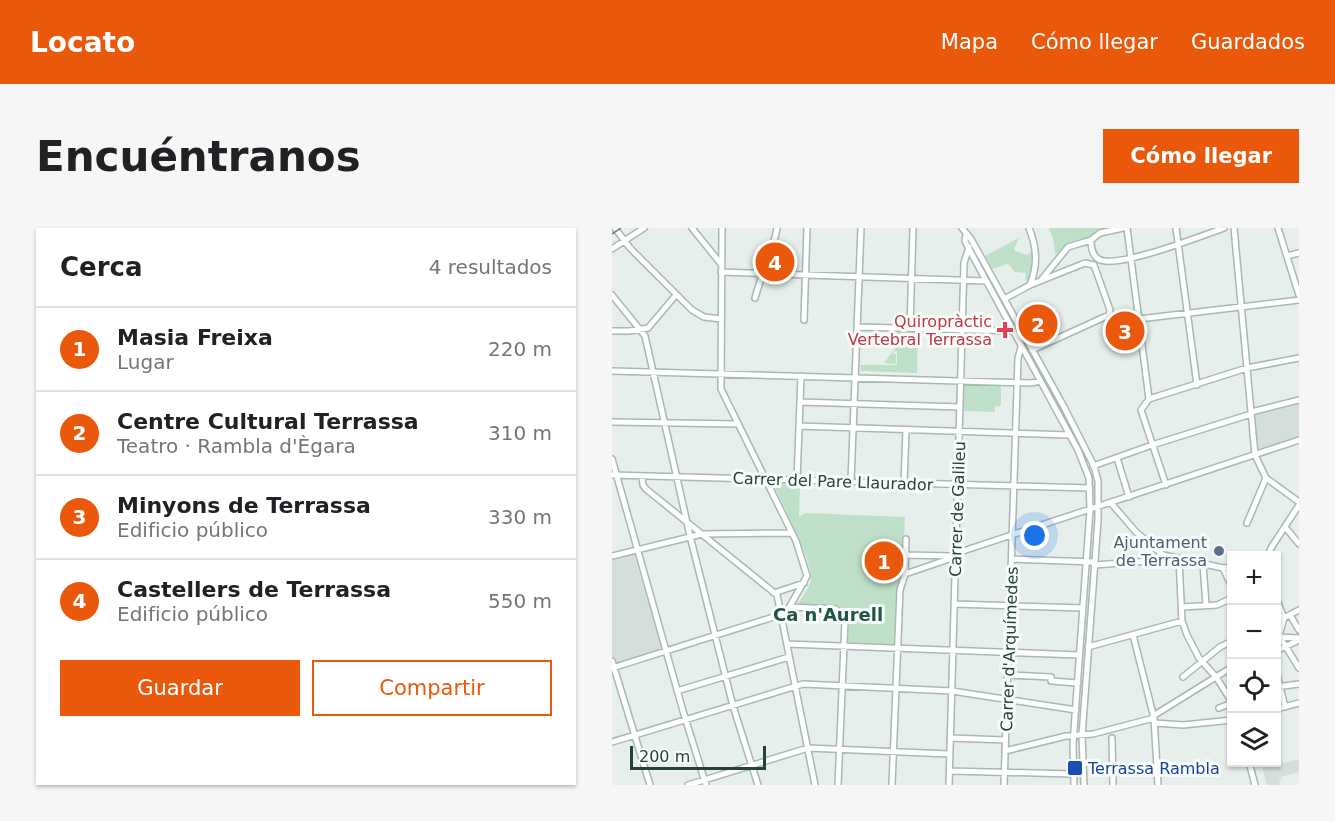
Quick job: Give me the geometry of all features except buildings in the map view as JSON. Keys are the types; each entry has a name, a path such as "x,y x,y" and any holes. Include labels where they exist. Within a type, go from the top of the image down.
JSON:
{"street":[{"path":"615,228 625,242 676,296 698,314 712,319 721,319"},
{"path":"612,249 644,228"},
{"path":"692,228 713,253 722,269"},
{"path":"650,785 613,665 666,651 786,613 807,576 791,533 721,389 722,228"},
{"path":"755,298 758,285 765,274 777,228"},
{"path":"804,320 807,228"},
{"path":"850,481 861,228"},
{"path":"910,328 914,228"},
{"path":"1029,228 1035,242 1036,259 1030,285"},
{"path":"1004,299 1042,280 1066,248 1091,240 1100,233 1125,228 1132,258 1149,399"},
{"path":"1176,228 1197,385"},
{"path":"1091,240 1092,252 1100,260 1107,261 1132,258 1224,228"},
{"path":"1234,228 1255,455 1266,478 1299,503 1270,551"},
{"path":"1139,319 1299,297 1278,228"},
{"path":"964,231 971,238 1032,350 1094,466 1098,481 1100,508 1082,736 1084,785"},
{"name":"Carrer de Galileu","path":"949,785 960,381 965,258 969,249 964,231"},
{"path":"713,253 722,248"},
{"path":"969,249 979,252"},
{"path":"969,249 1086,468 1090,488 1073,736 1074,785"},
{"path":"1287,256 1299,253"},
{"path":"1113,264 1124,262"},
{"path":"1030,285 1085,263 1094,266 1110,313 1032,350"},
{"path":"722,269 765,274 986,281"},
{"path":"612,295 645,336 690,536 733,706 758,785"},
{"path":"612,331 648,328 676,296"},
{"path":"857,327 1022,332"},
{"name":"Carrer d'Arquímedes","path":"1004,785 1017,382 1018,358 1024,339 1022,332"},
{"path":"1166,485 1141,410 1149,399 1247,368 1299,358"},
{"path":"612,371 1031,383 1040,381"},
{"path":"797,480 801,376"},
{"path":"1086,468 1251,413 1299,400"},
{"path":"800,402 960,407"},
{"path":"612,422 738,424"},
{"path":"799,426 1069,435"},
{"path":"904,483 906,430"},
{"path":"906,555 952,557 1090,510 1114,505 1129,497 1299,440"},
{"path":"1117,458 1129,497"},
{"path":"612,459 614,475 705,782"},
{"name":"Carrer del Pare Llaurador","path":"614,475 1090,488"},
{"path":"642,476 646,489 777,595 815,785"},
{"path":"1247,523 1266,478"},
{"path":"1114,505 1136,532 1163,555 1227,568"},
{"path":"1285,527 1299,544"},
{"path":"612,556 702,534 791,533"},
{"path":"892,785 900,584 905,574 906,539"},
{"path":"905,574 956,555"},
{"path":"1012,559 1094,563 1150,561 1163,555"},
{"path":"1179,559 1182,621 1193,648 1227,696"},
{"path":"1203,564 1206,605"},
{"path":"1223,568 1227,579"},
{"path":"774,592 804,583"},
{"path":"1182,607 1217,605 1227,600"},
{"path":"954,604 1083,608"},
{"path":"1279,605 1283,616 1281,624"},
{"path":"790,607 836,609 845,621 838,785"},
{"path":"1283,616 1299,610"},
{"path":"1290,615 1299,630"},
{"path":"1088,647 1182,621"},
{"path":"1133,635 1154,719 1158,785"},
{"path":"1281,637 1299,639"},
{"path":"1281,649 1299,639"},
{"path":"1281,640 1299,668"},
{"path":"787,644 1079,655"},
{"path":"1183,677 1227,644"},
{"path":"677,691 789,657"},
{"path":"1005,752 1066,736 1082,736 1154,719 1227,671"},
{"path":"1008,675 1051,677 1050,681 1078,683"},
{"path":"612,742 803,684 952,691 1076,710"},
{"path":"1281,687 1299,684"},
{"path":"1281,696 1285,706"},
{"path":"1281,707 1299,703"},
{"path":"1219,708 1227,705"},
{"path":"1154,719 1183,725 1227,721"},
{"path":"950,738 1005,740"},
{"path":"1112,738 1113,785"},
{"path":"688,785 705,782 808,748 949,754"},
{"path":"1250,767 1255,785"},
{"path":"951,771 1074,774"}],"shaded area":[{"path":"1299,403 1299,436 1258,450 1255,438 1255,414"},
{"path":"634,554 662,648 612,664 612,560"},
{"path":"1299,759 1299,772 1281,777 1280,785 1267,785 1262,767 1281,767 1281,764"}],"green space":[{"path":"1049,228 1109,228 1069,242 1055,255 1054,242"},
{"path":"1019,238 1015,251 1027,255 1033,250 1031,281 1025,281 1026,273 1015,272 1008,264 992,269 985,256"},
{"path":"897,330 918,333 917,373 861,371 860,365 897,365 897,351 893,354 896,354 896,364 884,363 897,346"},
{"path":"964,383 1001,384 1001,406 995,406 995,412 964,411"},
{"path":"776,484 800,485 799,517 805,513 905,517 903,568 899,578 894,645 848,643 849,621 837,605 834,607 799,606 798,604 808,589 811,579 810,571 796,533 774,486"}],"railway":[{"path":"612,234 621,228"}],"place":[{"name":"Castellers de Terrassa","path":"775,262"},
{"name":"Centre Cultural Terrassa","path":"1038,324"},
{"name":"Quiropràctic Vertebral Terrassa","path":"1005,330"},
{"name":"Minyons de Terrassa","path":"1125,331"},
{"name":"Ajuntament de Terrassa","path":"1219,551"},
{"name":"Masia Freixa","path":"884,561"},
{"name":"Terrassa Rambla","path":"1075,768"}],"district":[{"name":"Ca n'Aurell","path":"828,615"}]}
